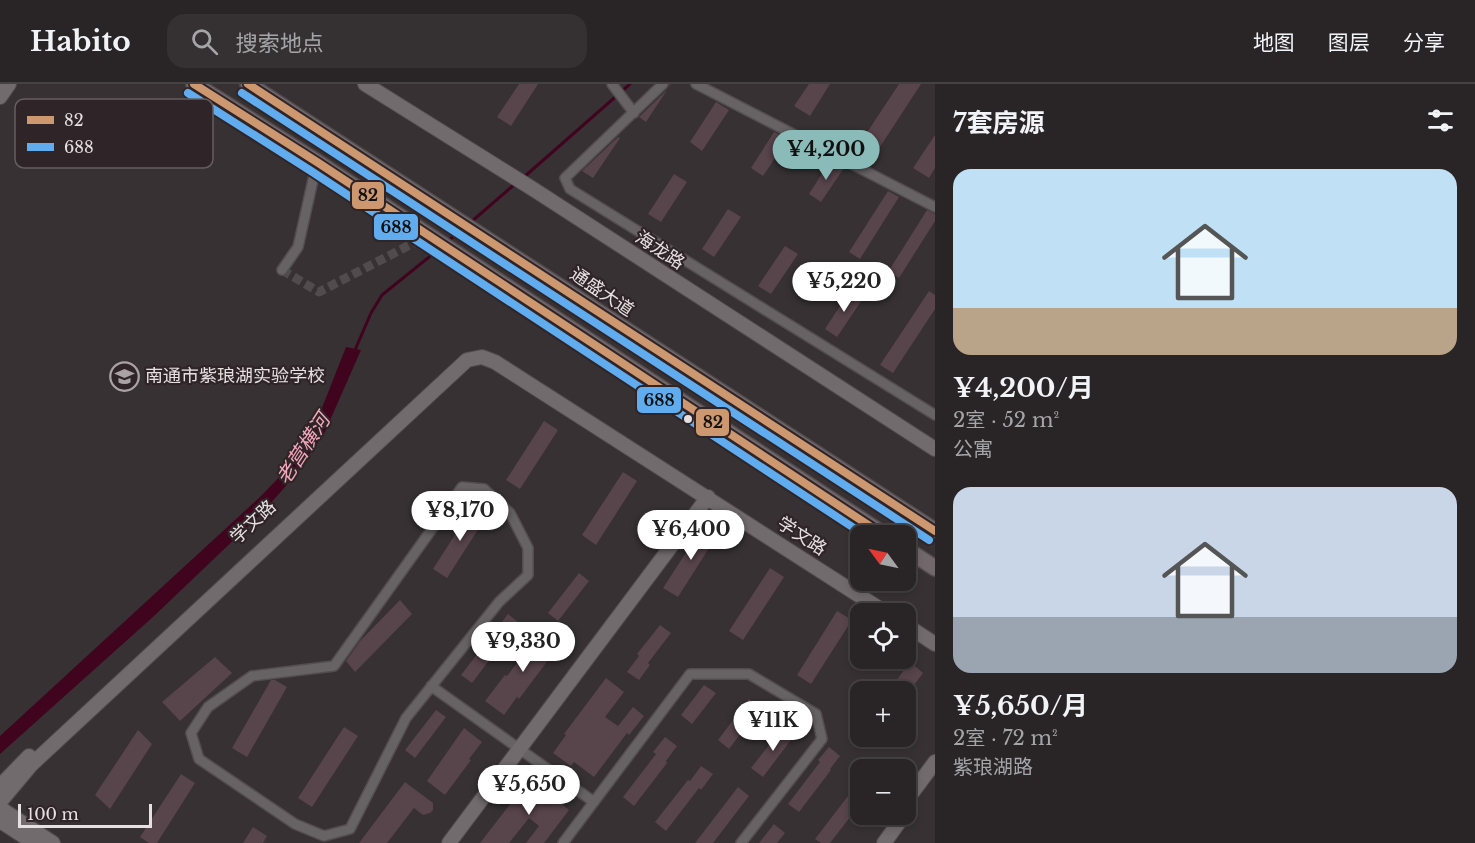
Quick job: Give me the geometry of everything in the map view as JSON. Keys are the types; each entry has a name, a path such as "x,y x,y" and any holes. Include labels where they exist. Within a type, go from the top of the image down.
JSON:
{"main road":[{"path":"194,84 317,162 869,525"},
{"name":"通盛大道","path":"248,84 935,531"},
{"path":"916,556 935,568"}],"street":[{"path":"0,97 9,84"},
{"name":"海龙路","path":"365,84 935,449"},
{"path":"612,84 634,113"},
{"path":"663,84 565,178 570,189 935,415"},
{"path":"696,84 935,207"},
{"path":"282,270 298,247 317,162"},
{"name":"学文路","path":"0,786 35,750 462,353 481,348 500,356 525,374 544,392"},
{"name":"学文路","path":"0,802 31,765 467,360 482,357 495,362 871,603"},
{"path":"462,487 484,489 510,513 528,548 528,575 499,602 431,686 406,718 350,829 324,836 295,824 200,759 191,733 208,707 252,676 334,666 462,487"},
{"path":"449,843 708,497"},
{"path":"916,632 935,644"},
{"path":"563,843 690,674 749,674 816,714 822,739 741,843"},
{"path":"431,686 594,802"},
{"path":"916,788 935,762"},
{"path":"916,801 935,775"},
{"path":"0,808 53,843"},
{"path":"0,821 34,843"},
{"path":"875,843 888,825"},
{"path":"884,843 898,825"}],"water":[{"path":"346,347 361,350 324,434 285,487 261,514 154,616 0,754 0,736 260,497 292,464 314,428"}],"building":[{"path":"519,84 538,84 511,126 497,117"},
{"path":"809,84 830,84 810,116 794,106"},
{"path":"899,84 921,84 878,150 862,140"},
{"path":"667,90 646,122 639,117"},
{"path":"716,102 729,110 702,151 690,142"},
{"path":"774,132 788,139 763,176 751,168"},
{"path":"935,135 935,168 929,178 913,168"},
{"path":"618,137 620,138 593,178 582,171"},
{"path":"830,161 844,168 821,202 809,194"},
{"path":"674,174 687,182 661,222 648,214"},
{"path":"888,191 899,197 860,259 849,252"},
{"path":"728,209 741,217 714,257 702,249"},
{"path":"927,210 935,214 935,221 899,278 888,272"},
{"path":"785,246 798,254 771,294 758,286"},
{"path":"851,289 864,297 837,337 825,329"},
{"path":"929,291 935,295 935,309 893,373 880,365"},
{"path":"544,421 558,430 520,489 506,480"},
{"path":"623,472 637,481 596,545 582,535"},
{"path":"474,505 488,514 447,578 433,569"},
{"path":"704,525 718,534 678,597 663,588"},
{"path":"770,568 784,577 743,640 729,631"},
{"path":"579,573 589,581 558,621 548,613"},
{"path":"400,600 412,614 355,672 346,661 360,641"},
{"path":"837,611 850,619 850,623 811,684 797,675"},
{"path":"508,614 518,622 472,683 461,675"},
{"path":"660,625 671,633 648,663 650,665 639,680 627,672 639,656 637,654"},
{"path":"543,629 561,643 519,699 517,697 504,715 485,701"},
{"path":"215,657 232,673 180,721 162,702"},
{"path":"916,667 923,673 916,682 896,681 905,669 916,669"},
{"path":"606,678 624,692 605,717 618,726 633,707 644,716 629,735 627,733 594,777 574,762 571,766 553,753 566,735 564,734"},
{"path":"271,680 287,687 247,757 232,748"},
{"path":"704,685 716,693 692,724 681,715"},
{"path":"749,699 760,708 729,749 718,740"},
{"path":"436,710 446,717 415,758 405,750"},
{"path":"344,727 358,736 312,807 298,798"},
{"path":"783,727 794,736 763,777 751,768"},
{"path":"464,728 482,742 445,795 427,781"},
{"path":"138,730 152,744 110,809 95,795"},
{"path":"665,737 677,746 634,806 623,797 656,754 653,752"},
{"path":"829,747 840,756 799,812 788,804"},
{"path":"701,766 713,774 701,790 699,788 666,831 655,822"},
{"path":"181,774 195,783 157,843 149,843 140,837"},
{"path":"533,779 569,810 544,843 526,843 539,826 529,818 509,843 480,843 518,794 520,795"},
{"path":"405,782 433,803 433,810 423,815 414,808 387,843 359,843"},
{"path":"738,787 749,796 713,843 695,843"},
{"path":"850,793 850,817 830,843 821,843 815,839"},
{"path":"774,824 785,833 777,843 759,843"},
{"path":"253,827 267,836 263,843 243,843"}],"waterway":[{"name":"老营横河","path":"524,177 630,84"},
{"name":"老营横河","path":"471,222 516,183"},
{"name":"老营横河","path":"448,241 461,230"},
{"name":"老营横河","path":"355,350 371,313 382,295 439,249"}],"tunnel":[{"path":"282,270 319,292 429,235"}],"transit line":[{"name":"82","path":"194,84 317,162 868,525"},
{"name":"82","path":"248,84 935,531"},
{"name":"688","path":"188,93 197,99"},
{"name":"688","path":"242,93 929,540"},
{"name":"688","path":"213,109 850,525"}],"place":[{"name":"南通市紫琅湖实验学校","path":"124,376"}]}
